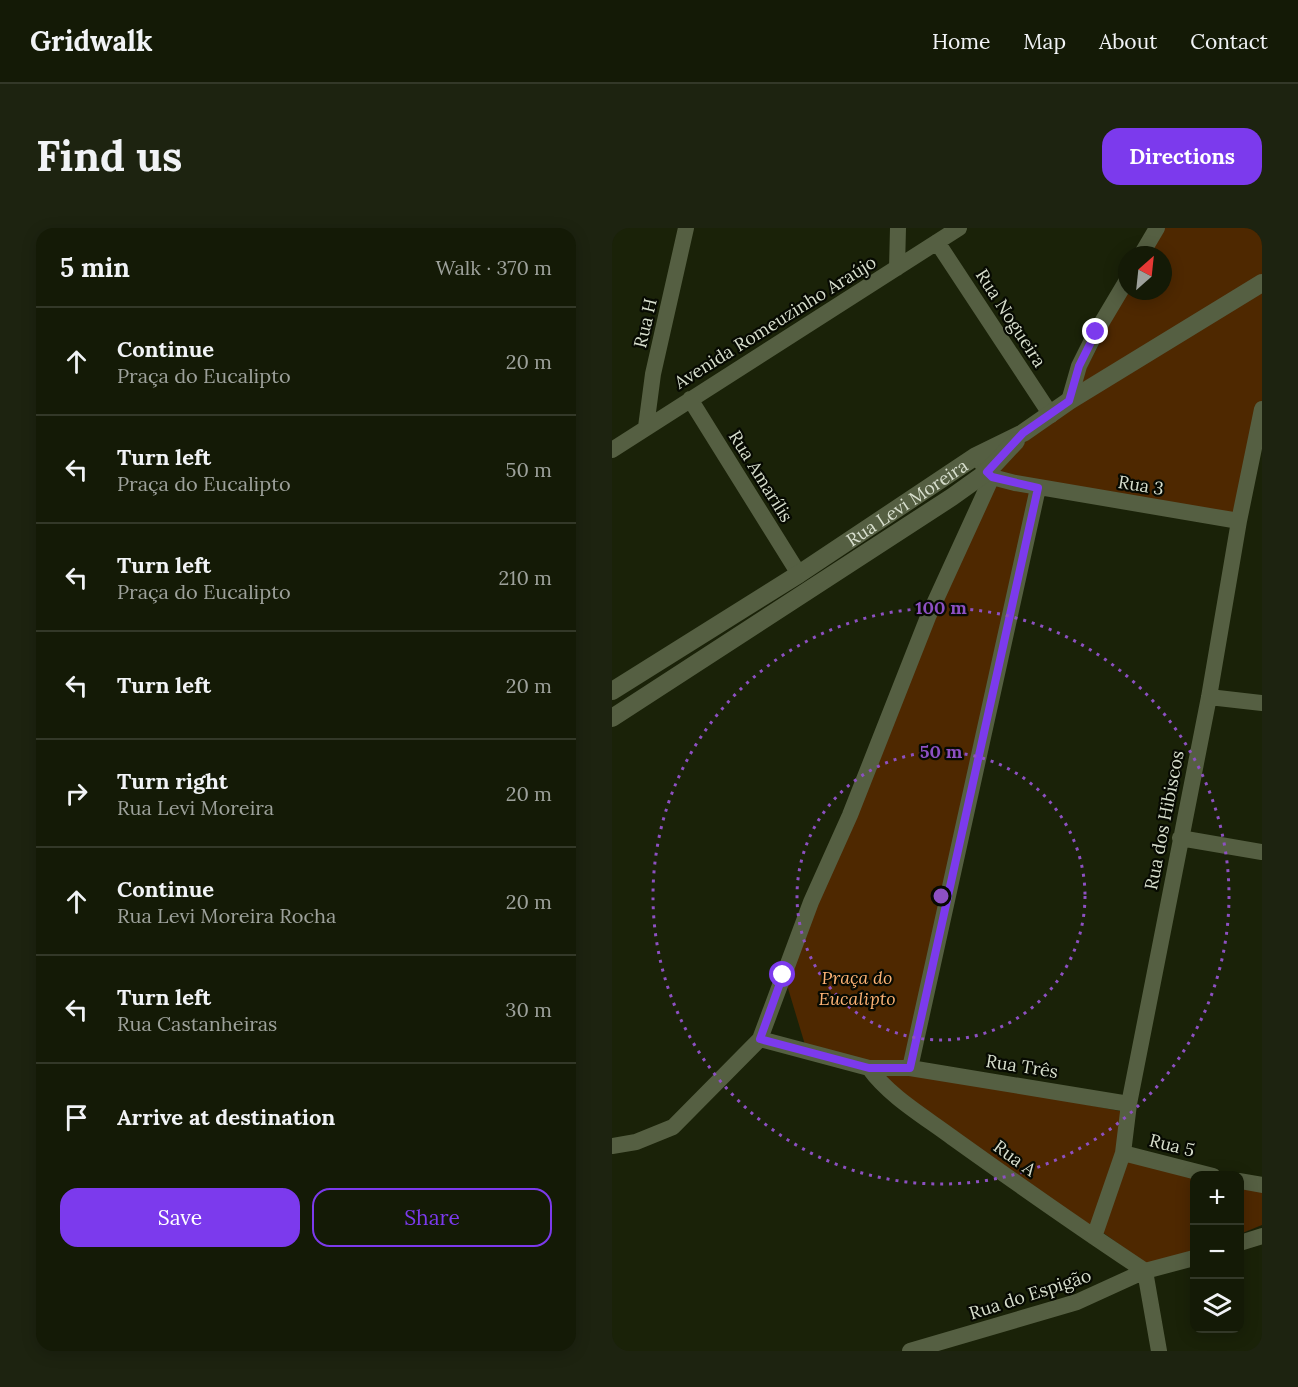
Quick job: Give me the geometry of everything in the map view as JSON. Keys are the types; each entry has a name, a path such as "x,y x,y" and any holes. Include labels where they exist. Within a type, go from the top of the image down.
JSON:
{"main road":[{"path":"1023,433 1069,401 1262,284"},
{"name":"Rua Levi Moreira","path":"612,691 799,574 976,456 1023,433"},
{"name":"Rua Levi Moreira","path":"612,718 989,474 1023,433"}],"street":[{"name":"Rua H","path":"646,427 654,374 686,228"},
{"path":"897,268 898,228"},
{"name":"Avenida Romeuzinho Araújo","path":"612,450 959,228"},
{"path":"1147,246 1157,228"},
{"name":"Rua Nogueira","path":"938,242 1052,415"},
{"path":"1069,401 1079,366 1118,295"},
{"name":"Rua Amarílis","path":"690,399 799,574"},
{"name":"Rua dos Hibiscos","path":"1094,1237 1123,1153 1129,1104 1209,697 1239,521 1262,409"},
{"path":"612,1146 636,1142 673,1127 760,1039 811,902 850,815 928,617 989,474 976,456"},
{"name":"Rua 3","path":"989,474 1038,488 1239,521"},
{"path":"760,1039 869,1068 910,1068 1038,488"},
{"path":"1209,697 1262,703"},
{"path":"1180,838 1262,852"},
{"name":"Rua A","path":"869,1068 877,1079 916,1110 1040,1201 1145,1271"},
{"name":"Rua Três","path":"910,1068 1129,1104"},
{"name":"Rua 5","path":"1123,1153 1193,1171"},
{"path":"1244,1182 1262,1185"},
{"path":"1244,1241 1262,1236"},
{"name":"Rua do Espigão","path":"910,1351 1077,1302 1145,1271 1190,1259"},
{"path":"1145,1271 1159,1351"}],"green space":[{"path":"1160,228 1262,228 1262,280 1069,401 1122,300 1172,300 1172,246 1150,246"},
{"name":"Praça do Eucalipto","path":"1262,284 1262,415 1239,521 1038,488 907,1061 875,1065 806,1048 787,985 850,815 992,477 1051,415"},
{"path":"872,1070 907,1070 1125,1112 1121,1144 1092,1232"},
{"path":"1125,1158 1190,1175 1190,1252 1149,1266 1098,1229"},
{"path":"1244,1185 1262,1192 1262,1225 1244,1232"}],"route":[{"path":"783,975 760,1039 869,1068 910,1068 1038,488 992,477 987,472 1023,433 1069,401 1079,366 1096,332"}]}
